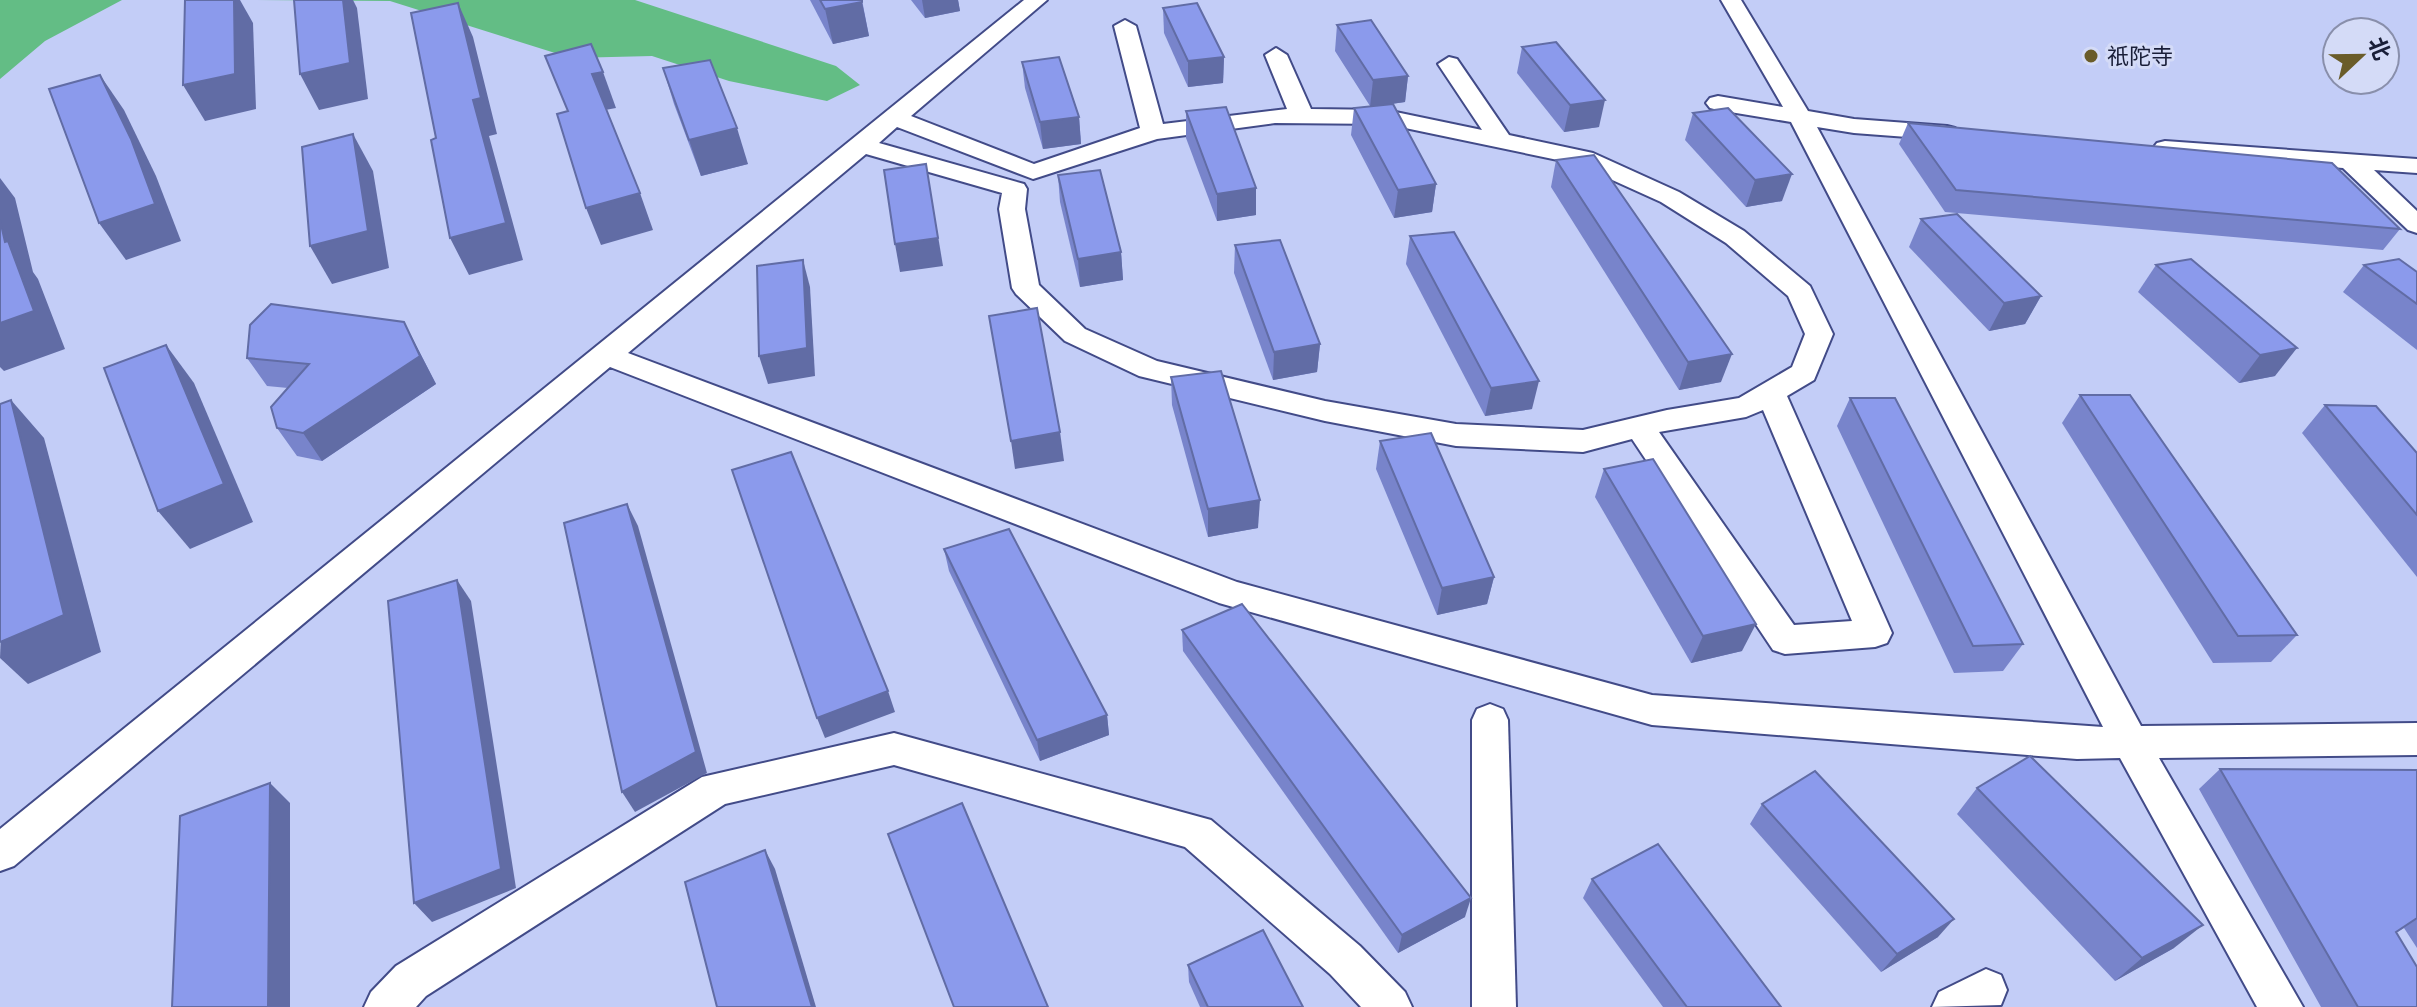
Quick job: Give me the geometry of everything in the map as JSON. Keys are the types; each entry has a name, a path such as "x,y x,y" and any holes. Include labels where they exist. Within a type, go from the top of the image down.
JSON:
{"street":[{"path":"0,853 1037,0"},
{"path":"1731,0 1800,117 2130,742 2281,1007"},
{"path":"1125,26 1153,132"},
{"path":"1276,55 1302,116"},
{"path":"1449,64 1500,139"},
{"path":"1718,103 1854,126 1963,134"},
{"path":"861,145 1015,189 1012,209 1026,288 1075,335 1149,369 1325,411 1456,435 1583,441 1746,407 1804,373 1819,334 1800,292 1735,237 1670,197 1584,158 1386,117 1275,116 1153,132 1033,172 895,118"},
{"path":"2149,147 2417,166"},
{"path":"2351,162 2417,225"},
{"path":"606,355 1231,594 1652,710 2077,743 2417,739"},
{"path":"1639,427 1785,640 1875,633 1771,393"},
{"path":"1490,720 1494,1007"},
{"path":"386,1007 411,981 716,789 894,749 1197,833 1345,960 1390,1007"}],"shaded area":[{"path":"0,0 122,0 45,41 0,79"},
{"path":"257,0 635,0 836,66 860,85 827,101 729,81 652,56 571,58 390,1"}],"building":[{"path":"185,0 234,0 235,74 183,85"},
{"path":"294,0 343,0 350,63 300,74"},
{"path":"820,0 862,0 862,2 825,9"},
{"path":"458,3 481,98 473,100 506,223 450,238 431,140 436,138 411,13"},
{"path":"1197,3 1224,57 1188,61 1163,8"},
{"path":"1371,20 1408,76 1373,80 1337,25"},
{"path":"1556,42 1605,100 1570,105 1522,47"},
{"path":"591,44 603,72 592,74 640,193 586,208 557,114 568,111 545,56"},
{"path":"1059,57 1079,117 1040,122 1022,62"},
{"path":"710,60 737,128 689,140 663,68"},
{"path":"100,75 131,139 155,204 99,223 49,89"},
{"path":"1393,104 1436,184 1398,190 1354,108"},
{"path":"1226,107 1256,188 1217,194 1186,111"},
{"path":"1728,108 1792,174 1755,180 1693,113"},
{"path":"1908,123 2332,163 2400,229 1956,190"},
{"path":"353,134 368,231 310,246 302,147"},
{"path":"1594,155 1732,354 1688,362 1556,160"},
{"path":"926,164 938,238 895,244 884,170"},
{"path":"1100,170 1121,252 1078,259 1058,175"},
{"path":"1957,214 2041,296 2004,303 1921,219"},
{"path":"0,220 5,242 8,241 34,311 0,323"},
{"path":"1454,232 1539,381 1491,388 1410,236"},
{"path":"1280,240 1320,344 1274,352 1235,245"},
{"path":"2191,259 2297,348 2260,355 2156,265"},
{"path":"2399,259 2417,272 2417,304 2364,265"},
{"path":"803,260 807,348 759,356 757,266"},
{"path":"271,304 404,322 420,356 303,433 277,428 271,407 309,364 247,358 250,325"},
{"path":"1037,308 1060,432 1011,441 989,316"},
{"path":"166,345 224,484 158,511 104,368"},
{"path":"1221,371 1260,500 1208,509 1171,377"},
{"path":"2080,395 2130,395 2297,635 2238,636"},
{"path":"1850,398 1895,398 2023,644 1973,646"},
{"path":"11,400 64,615 0,642 0,404"},
{"path":"2325,405 2376,406 2417,453 2417,515"},
{"path":"1431,433 1494,577 1442,588 1380,441"},
{"path":"791,452 888,691 817,718 732,470"},
{"path":"1653,459 1756,624 1703,636 1604,469"},
{"path":"627,504 696,752 622,792 564,523"},
{"path":"1009,529 1107,715 1037,740 944,549"},
{"path":"457,580 501,869 414,903 388,601"},
{"path":"1242,604 1471,898 1402,935 1182,630"},
{"path":"2030,756 2203,925 2142,958 1977,788"},
{"path":"2220,769 2417,770 2417,918 2396,932 2417,967 2417,1007 2358,1007"},
{"path":"1815,771 1954,919 1897,954 1762,804"},
{"path":"270,783 268,1007 172,1007 180,816"},
{"path":"962,803 1048,1007 954,1007 888,834"},
{"path":"1658,844 1781,1007 1687,1007 1592,879"},
{"path":"765,850 812,1007 717,1007 685,882"},
{"path":"1263,930 1303,1007 1208,1007 1188,965"}],"place":[{"name":"祇陀寺","path":"2091,56"}]}
